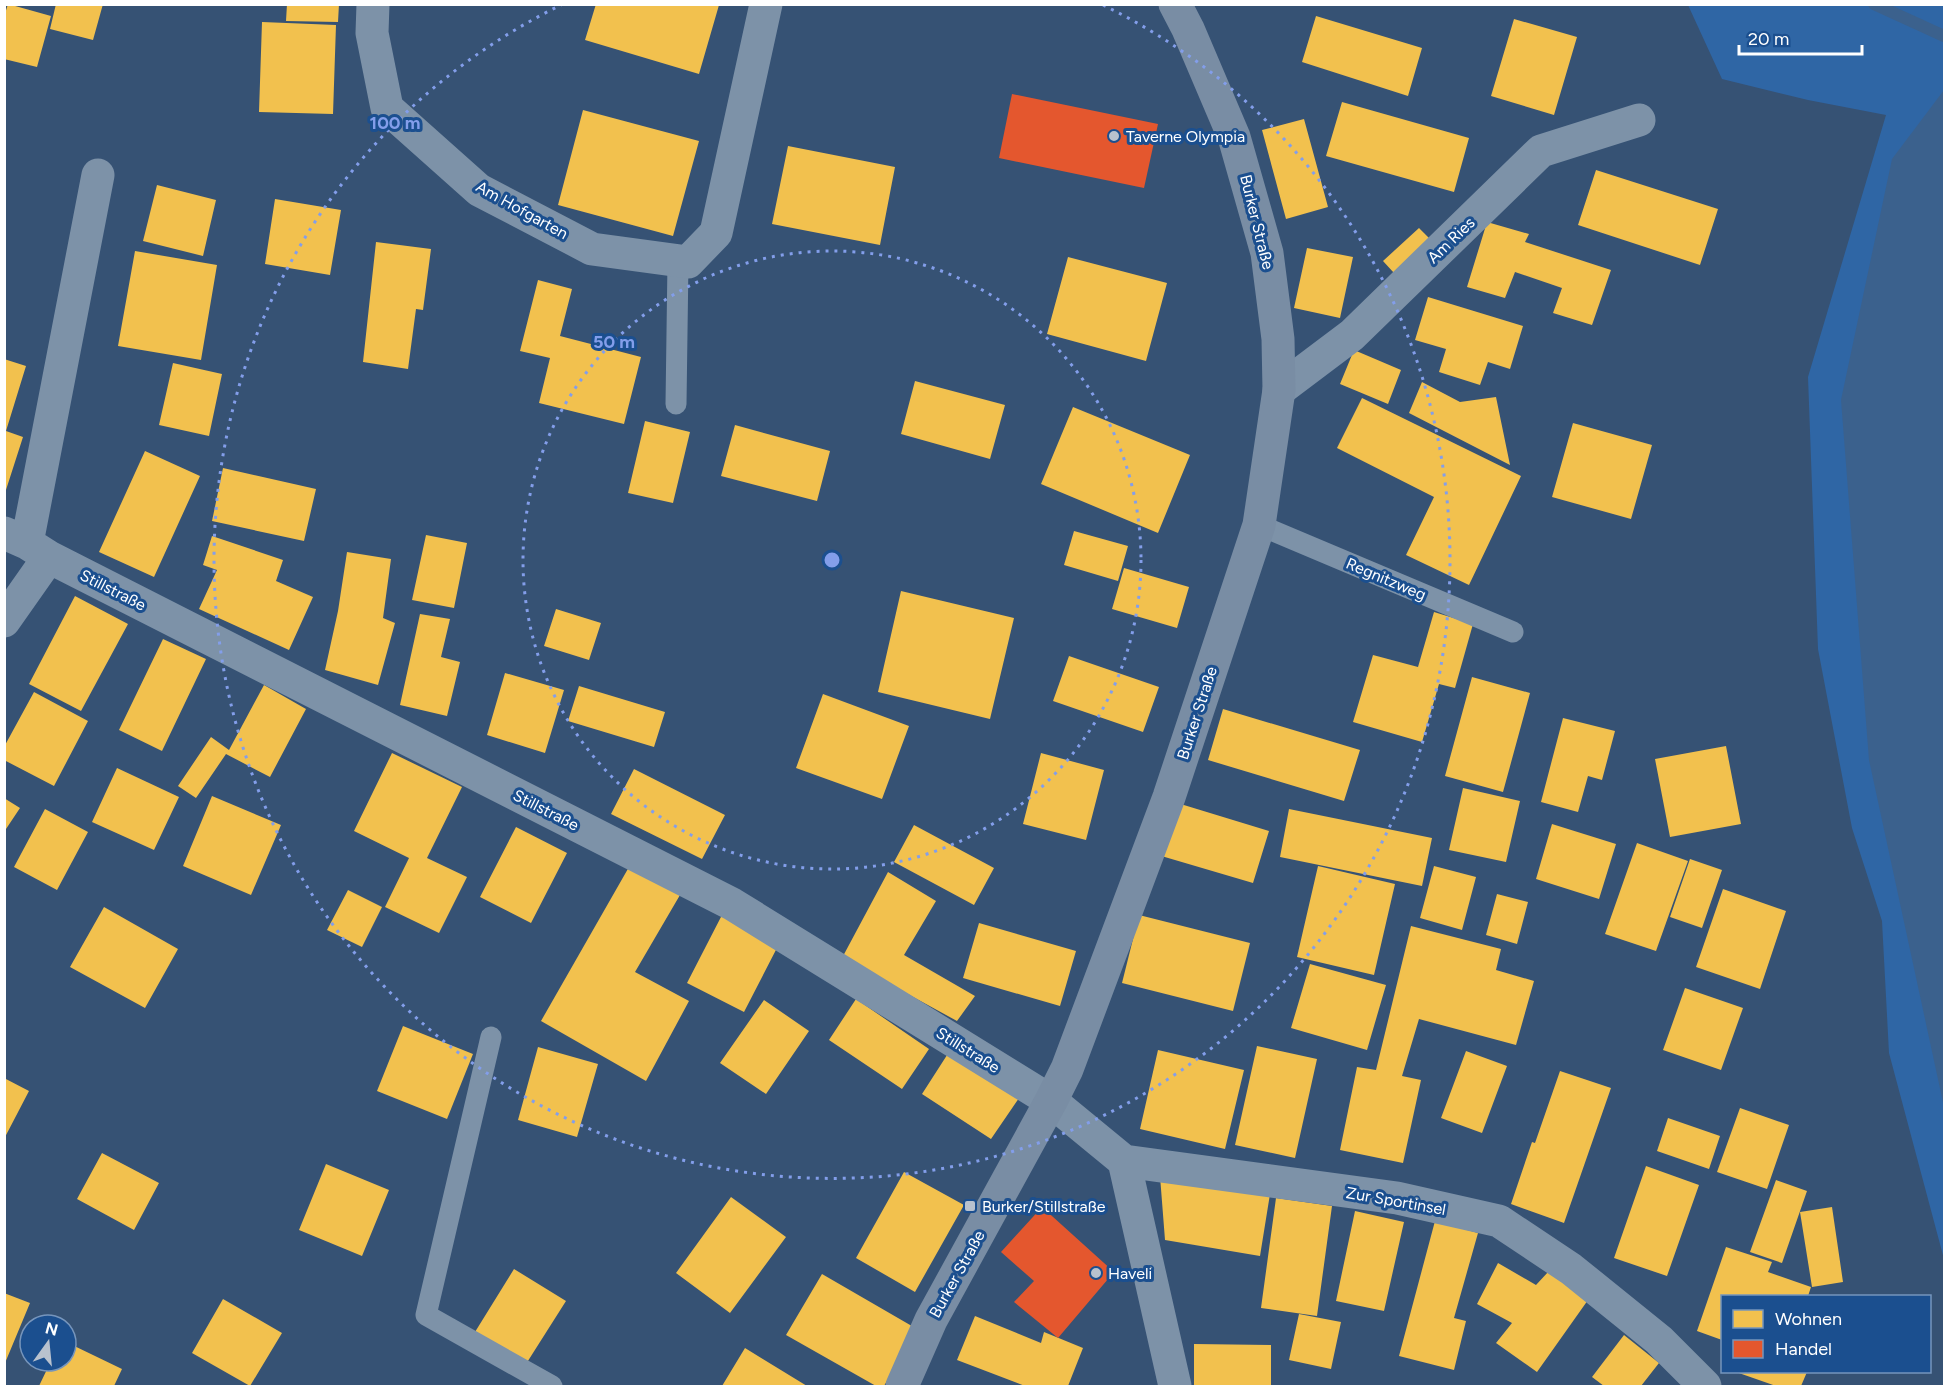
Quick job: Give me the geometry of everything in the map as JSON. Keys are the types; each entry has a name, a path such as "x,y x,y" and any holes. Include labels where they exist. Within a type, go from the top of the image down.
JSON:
{"main road":[{"name":"Burker Straße","path":"902,1386 931,1320 1067,1069 1169,797 1259,525 1279,390 1278,339 1268,253 1234,137 1175,4"}],"street":[{"name":"Am Hofgarten","path":"373,4 372,33 387,108 479,190 592,249 678,261"},
{"path":"678,261 688,262 716,233 766,4"},
{"name":"Am Ries","path":"1279,390 1352,335 1541,151 1639,120"},
{"path":"4,621 27,544 98,175"},
{"name":"Stillstraße","path":"27,544 732,904 1051,1101"},
{"path":"1051,1101 1124,1161 1175,1386"},
{"name":"Zur Sportinsel","path":"1124,1161 1397,1198 1499,1221 1580,1276 1659,1340 1705,1386"}],"lane":[{"path":"676,404 678,261"},
{"name":"Regnitzweg","path":"1259,525 1514,632"},
{"path":"491,1037 426,1316 552,1386"}],"shaded area":[{"path":"1688,5 1944,5 1944,1259 1889,1053 1882,921 1852,828 1818,649 1808,377 1886,115 1808,100 1722,79"},
{"path":"1944,90 1944,1107 1869,760 1841,400 1892,159"}],"building: Wohnen":[{"path":"8,4 51,16 37,67 4,59 4,17"},
{"path":"56,4 103,4 93,40 50,29"},
{"path":"287,4 339,4 338,22 286,21"},
{"path":"596,4 719,5 699,74 585,40"},
{"path":"1316,16 1422,48 1408,96 1302,62"},
{"path":"1514,19 1577,37 1554,115 1491,96"},
{"path":"262,22 336,25 333,114 259,112"},
{"path":"1342,102 1469,138 1454,192 1326,156"},
{"path":"583,110 699,141 673,236 558,205"},
{"path":"1304,119 1328,207 1286,219 1262,130"},
{"path":"788,146 895,167 880,245 772,224"},
{"path":"1596,170 1718,209 1700,265 1578,225"},
{"path":"157,185 216,200 203,256 143,241"},
{"path":"275,199 341,210 330,275 265,264"},
{"path":"1487,222 1529,234 1525,242 1611,270 1592,325 1553,313 1562,288 1515,272 1505,298 1467,287"},
{"path":"1419,228 1430,239 1394,273 1383,261"},
{"path":"376,242 431,249 423,310 416,309 408,369 363,362"},
{"path":"1307,248 1353,257 1340,318 1294,308"},
{"path":"135,251 217,265 201,360 118,346"},
{"path":"1068,257 1167,283 1146,361 1047,334"},
{"path":"538,280 572,289 560,336 641,357 624,424 539,403 550,358 520,351"},
{"path":"1428,297 1523,326 1510,369 1488,362 1480,385 1439,372 1446,349 1415,340"},
{"path":"1354,350 1401,370 1388,404 1340,384"},
{"path":"4,359 26,366 6,431 23,437 5,493"},
{"path":"173,363 222,374 209,436 159,425"},
{"path":"915,381 1005,405 990,459 901,434"},
{"path":"1422,382 1460,402 1496,397 1510,465 1409,413"},
{"path":"1362,398 1521,476 1469,585 1406,555 1434,497 1337,448"},
{"path":"1073,407 1190,455 1158,533 1041,484"},
{"path":"645,421 690,432 673,503 628,493"},
{"path":"1573,423 1652,445 1631,519 1552,497"},
{"path":"735,425 830,451 817,501 721,476"},
{"path":"145,451 200,476 154,577 99,552"},
{"path":"223,468 316,489 304,541 212,521"},
{"path":"1074,531 1128,546 1118,581 1064,565"},
{"path":"426,535 467,543 454,608 412,600"},
{"path":"212,536 283,560 276,581 313,597 289,650 199,609 217,570 203,565"},
{"path":"347,552 391,559 383,618 395,623 378,685 325,670 338,611"},
{"path":"1124,568 1189,587 1177,628 1112,609"},
{"path":"901,591 1014,618 990,719 878,692"},
{"path":"75,596 128,624 81,711 29,684"},
{"path":"556,609 601,623 589,660 544,646"},
{"path":"1434,612 1473,624 1455,688 1439,684 1422,742 1353,722 1373,655 1418,667"},
{"path":"420,614 450,619 441,657 460,662 447,716 400,705"},
{"path":"163,639 206,659 162,751 119,730"},
{"path":"1069,656 1159,687 1143,732 1053,701"},
{"path":"505,673 564,690 545,753 487,735"},
{"path":"1472,677 1530,693 1503,792 1445,776"},
{"path":"264,685 306,709 270,777 226,754 196,798 178,786 211,737 229,750"},
{"path":"579,686 665,712 654,747 568,721"},
{"path":"34,692 88,721 54,786 4,760 4,747"},
{"path":"823,694 909,726 882,799 796,768"},
{"path":"1223,709 1360,750 1344,801 1208,760"},
{"path":"1563,718 1615,731 1602,780 1588,776 1578,812 1541,802"},
{"path":"1726,746 1741,824 1670,837 1655,759"},
{"path":"392,753 462,787 427,858 467,877 439,933 385,907 409,858 354,831"},
{"path":"1041,753 1104,770 1086,840 1023,824"},
{"path":"117,768 179,797 154,850 92,822"},
{"path":"634,769 725,815 702,859 611,814"},
{"path":"1463,788 1520,801 1506,862 1449,850"},
{"path":"212,796 281,825 251,895 183,866"},
{"path":"4,798 20,808 4,832"},
{"path":"1174,802 1269,831 1253,883 1158,855"},
{"path":"45,809 88,832 57,890 14,867"},
{"path":"1289,809 1432,838 1422,886 1280,857"},
{"path":"1552,824 1616,844 1599,899 1536,879"},
{"path":"914,825 994,868 974,905 894,862"},
{"path":"516,827 567,853 531,923 480,897"},
{"path":"1637,843 1688,861 1656,951 1605,934"},
{"path":"1690,859 1722,870 1702,928 1670,917"},
{"path":"1318,866 1395,884 1374,975 1297,957"},
{"path":"1434,866 1476,877 1462,930 1420,918"},
{"path":"629,867 680,895 635,972 689,1001 646,1081 541,1021"},
{"path":"888,872 936,901 904,955 975,996 957,1021 842,958"},
{"path":"1723,889 1786,911 1760,989 1696,967"},
{"path":"348,890 382,907 362,947 327,930"},
{"path":"1497,894 1528,902 1517,944 1486,935"},
{"path":"104,907 178,949 145,1008 70,967"},
{"path":"722,915 779,944 744,1012 687,983"},
{"path":"1139,915 1250,943 1233,1011 1122,983"},
{"path":"979,923 1076,951 1060,1006 963,978"},
{"path":"1411,926 1501,949 1496,970 1534,981 1516,1045 1419,1019 1402,1076 1421,1080 1403,1163 1340,1150 1357,1067 1376,1070"},
{"path":"1310,964 1386,985 1367,1050 1291,1028"},
{"path":"1685,988 1743,1008 1721,1070 1663,1050"},
{"path":"856,999 929,1049 902,1089 829,1040"},
{"path":"764,1000 809,1031 766,1094 720,1063"},
{"path":"403,1026 473,1054 447,1119 377,1091"},
{"path":"1257,1046 1317,1059 1295,1158 1235,1145"},
{"path":"538,1047 598,1064 577,1137 518,1120"},
{"path":"1158,1050 1244,1070 1225,1149 1140,1129"},
{"path":"1466,1051 1507,1066 1482,1133 1441,1118"},
{"path":"949,1052 1019,1098 991,1139 922,1094"},
{"path":"1560,1071 1611,1088 1564,1223 1511,1204"},
{"path":"4,1078 29,1091 4,1139"},
{"path":"1740,1108 1789,1125 1767,1189 1717,1172"},
{"path":"1668,1118 1720,1136 1709,1169 1657,1151"},
{"path":"102,1153 159,1183 134,1230 77,1199"},
{"path":"326,1164 389,1190 362,1256 299,1230"},
{"path":"1646,1166 1699,1185 1667,1276 1614,1258"},
{"path":"904,1172 964,1205 915,1292 856,1258"},
{"path":"1160,1176 1270,1194 1260,1256 1165,1240"},
{"path":"1776,1180 1807,1191 1782,1263 1750,1252"},
{"path":"731,1197 786,1237 730,1313 676,1273"},
{"path":"1276,1198 1332,1206 1317,1316 1261,1308"},
{"path":"1832,1207 1843,1282 1812,1287 1800,1212"},
{"path":"1355,1211 1404,1222 1384,1311 1336,1301"},
{"path":"1435,1221 1478,1233 1454,1318 1466,1321 1454,1370 1399,1356"},
{"path":"1726,1247 1772,1262 1768,1272 1811,1287 1808,1295 1721,1295 1721,1340 1697,1331"},
{"path":"1498,1263 1536,1285 1549,1271 1588,1300 1537,1372 1496,1343 1512,1323 1477,1304"},
{"path":"514,1269 566,1301 526,1364 475,1332"},
{"path":"822,1274 917,1329 884,1386 876,1386 786,1335"},
{"path":"4,1293 30,1303 26,1313 18,1313 18,1332 4,1363"},
{"path":"223,1299 282,1333 250,1386 192,1353"},
{"path":"1299,1314 1341,1322 1331,1369 1289,1360"},
{"path":"975,1316 1041,1343 1044,1332 1083,1348 1068,1386 1025,1386 957,1360"},
{"path":"1624,1335 1659,1363 1641,1386 1604,1386 1592,1377"},
{"path":"1194,1344 1271,1345 1271,1386 1194,1386"},
{"path":"78,1348 122,1369 114,1386 39,1386 45,1373 78,1373"},
{"path":"745,1348 807,1386 722,1386"},
{"path":"1739,1373 1807,1373 1801,1386 1776,1386"}],"building: Handel":[{"path":"1012,94 1158,124 1144,188 999,158"},
{"path":"1042,1207 1114,1272 1058,1338 1014,1302 1034,1281 1001,1252"}],"waterway":[{"path":"1874,4 1944,36"}],"place":[{"name":"Taverne Olympia","path":"1114,136"},
{"name":"Burker/Stillstraße","path":"970,1206"},
{"name":"Haveli","path":"1096,1273"}]}
